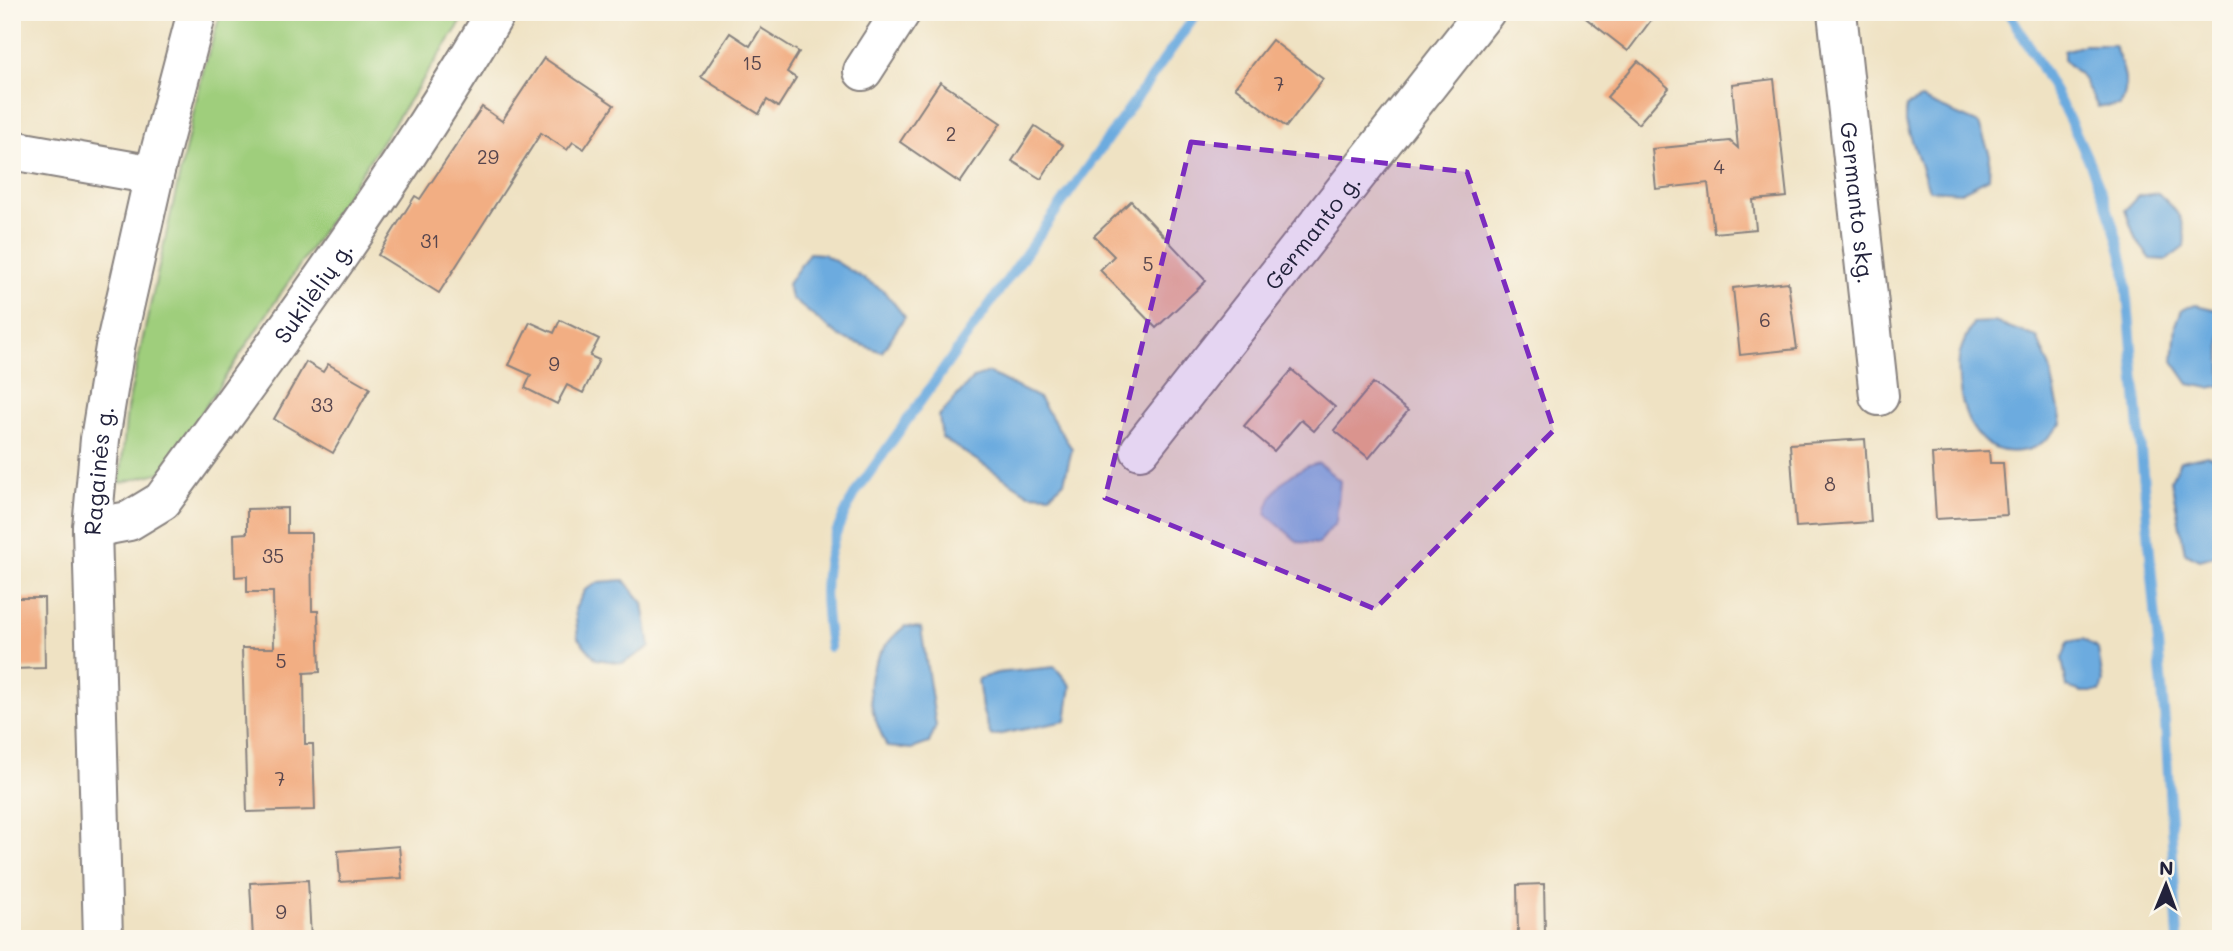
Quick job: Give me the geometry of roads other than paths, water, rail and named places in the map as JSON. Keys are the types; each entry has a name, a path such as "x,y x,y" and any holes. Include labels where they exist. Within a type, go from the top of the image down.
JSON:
{"street":[{"name":"Ragainės g.","path":"103,939 92,528 100,439 115,347 153,175 197,12"},
{"name":"Sukilėlių g.","path":"92,528 129,521 162,500 334,259 459,75 496,12"},
{"path":"863,71 901,12"},
{"name":"Germanto g.","path":"1140,450 1485,12"},
{"name":"Germanto skg.","path":"1837,12 1879,396"},
{"path":"12,150 153,175"}],"water":[{"path":"2084,45 2114,45 2123,68 2125,83 2124,99 2120,106 2098,107 2082,77 2064,60 2064,51"},
{"path":"1921,99 1979,124 1990,155 1989,178 1961,192 1929,190 1906,123 1906,106"},
{"path":"2158,193 2175,211 2184,230 2184,247 2167,260 2151,259 2136,240 2125,210 2138,196"},
{"path":"809,253 823,254 884,291 905,317 882,352 840,337 791,298 788,284"},
{"path":"2196,305 2221,311 2221,385 2210,388 2189,384 2173,361 2176,325 2182,309"},
{"path":"1994,322 2037,337 2050,368 2062,424 2033,448 2013,452 1996,449 1983,440 1972,427 1965,412 1959,376 1961,349 1973,323"},
{"path":"989,373 1039,398 1072,449 1064,482 1050,495 1029,494 942,438 939,416 973,378"},
{"path":"2207,455 2221,461 2221,554 2200,560 2185,553 2171,480 2180,461"},
{"path":"1319,463 1340,481 1336,522 1318,544 1298,542 1266,514 1268,505 1278,488 1292,474"},
{"path":"624,580 643,603 650,647 623,663 596,659 578,638 575,609 585,590 599,582"},
{"path":"905,626 921,628 936,726 929,743 912,749 887,747 870,697 870,682 879,654"},
{"path":"2083,639 2098,649 2103,682 2100,692 2082,692 2067,687 2062,659 2068,642"},
{"path":"1055,667 1071,686 1066,721 991,736 982,709 978,679 997,673"}],"waterway":[{"path":"830,647 825,602 827,567 836,533 856,492 1198,12"},
{"path":"2008,12 2061,104 2092,168 2105,201 2125,269 2165,723 2178,939"}]}
